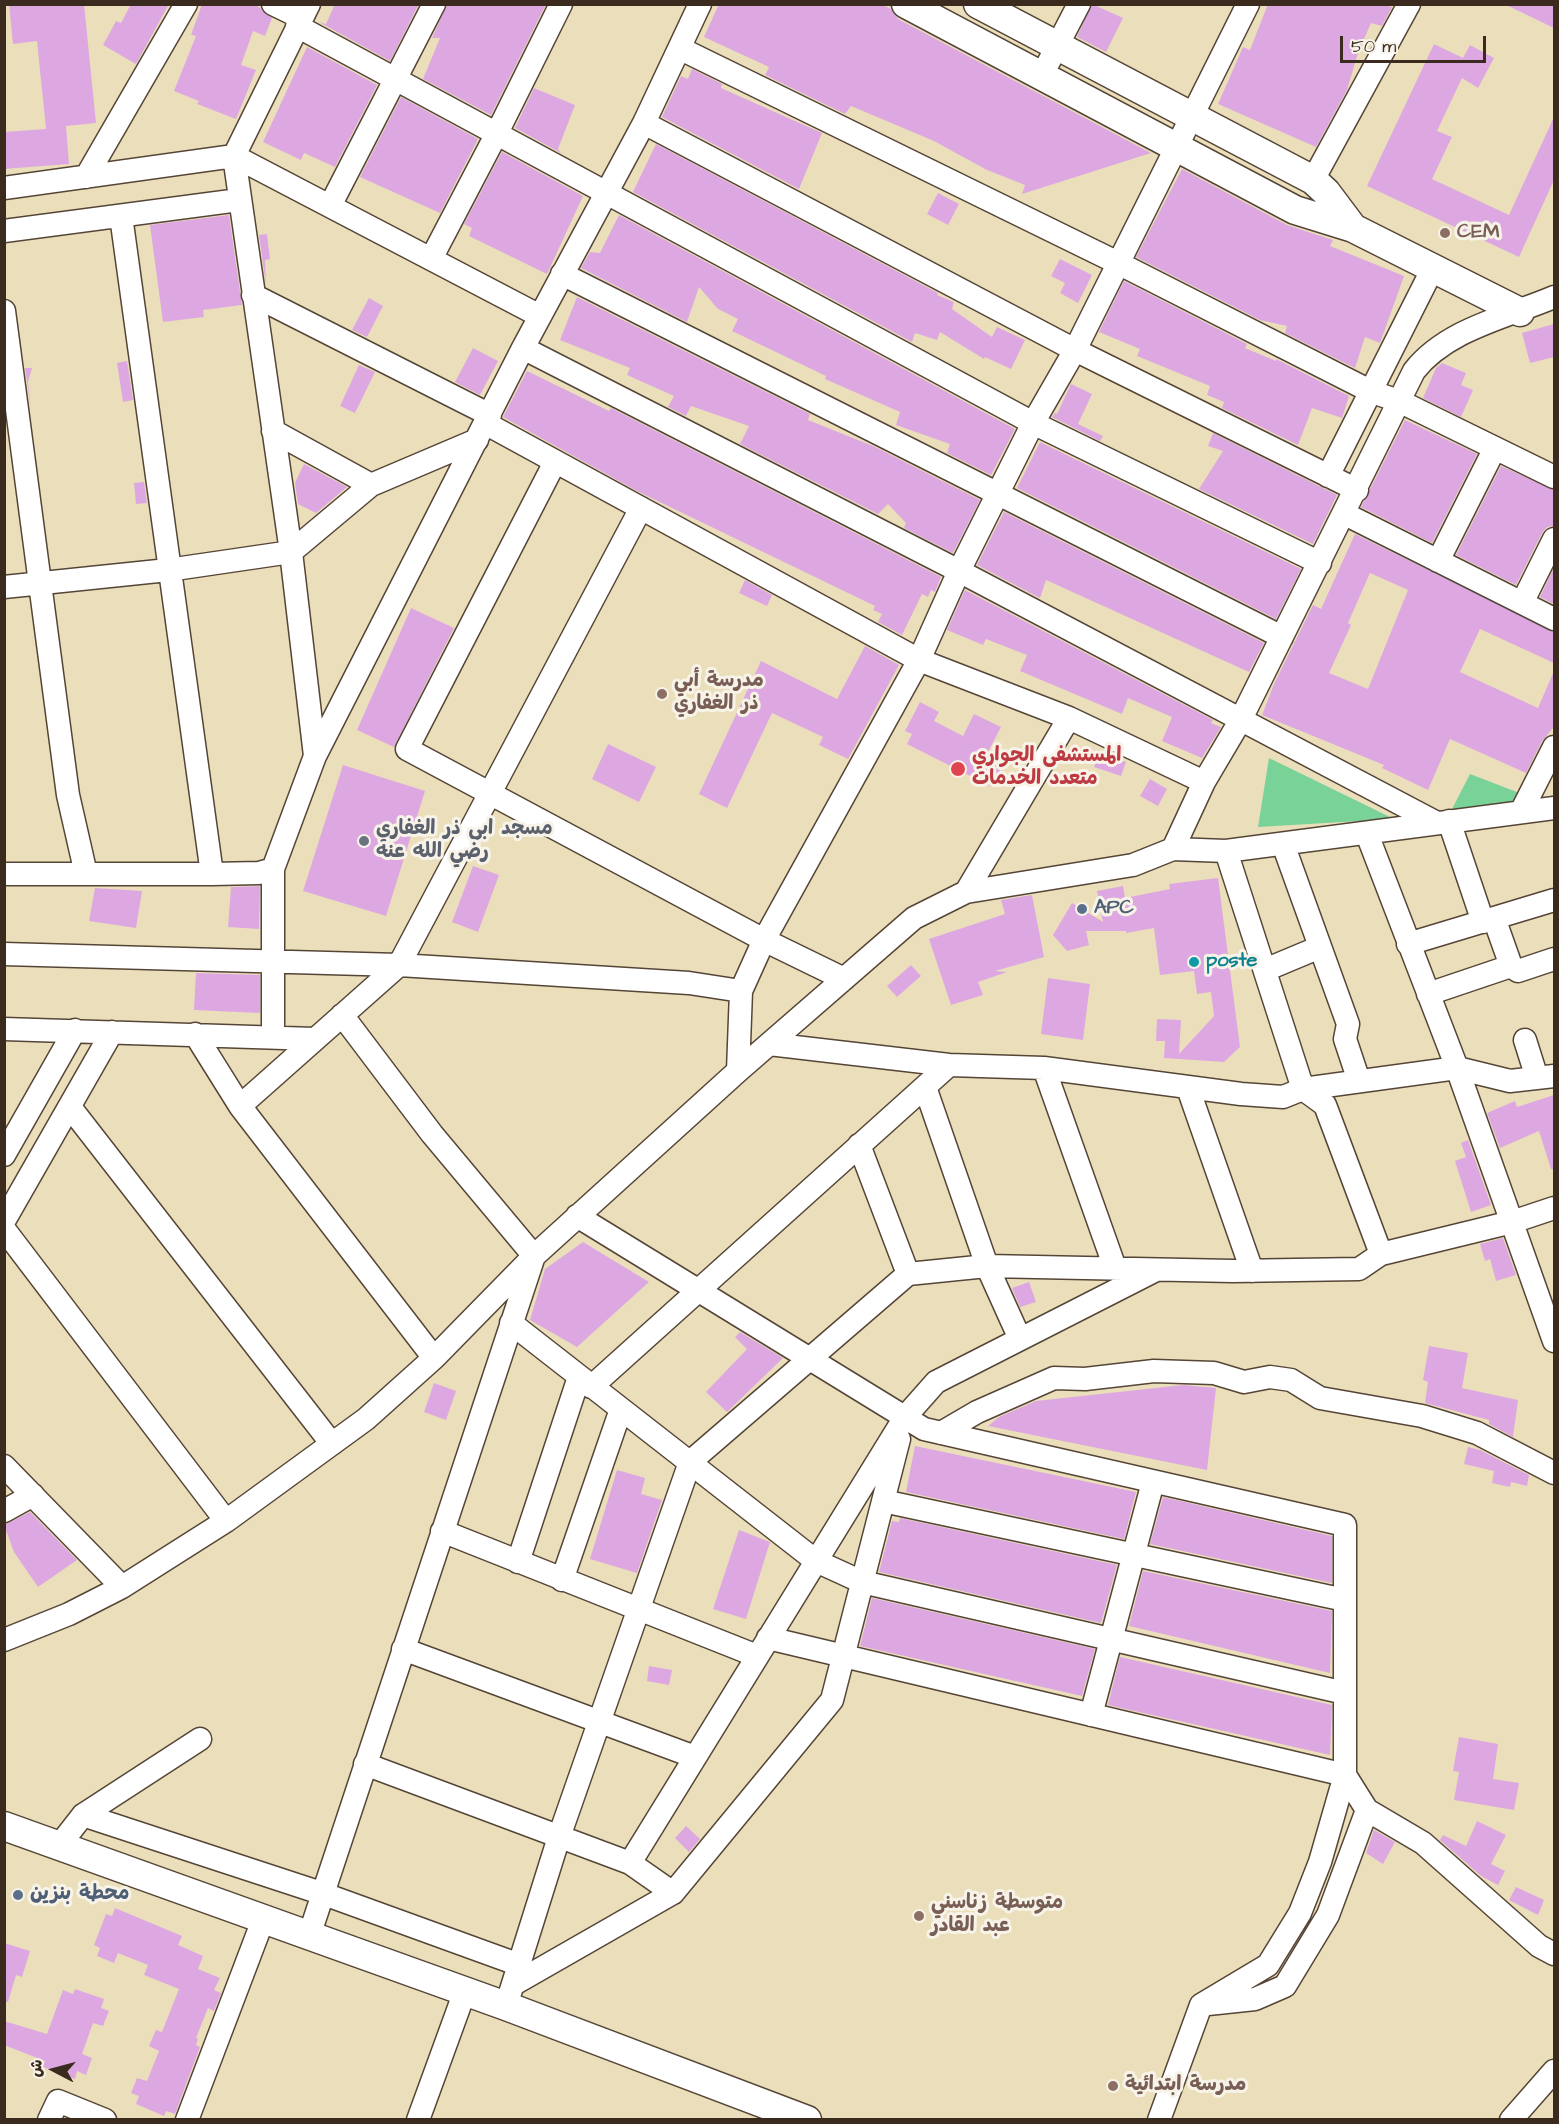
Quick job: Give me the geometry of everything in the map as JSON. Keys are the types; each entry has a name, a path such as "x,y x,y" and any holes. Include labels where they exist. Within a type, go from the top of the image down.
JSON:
{"main road":[{"path":"906,4 1295,210 1353,228 1520,312"},
{"path":"978,4 1313,180 1326,192 1353,228"},
{"path":"4,1826 465,1991 512,1985 807,2120"}],"street":[{"path":"86,177 186,4"},
{"path":"273,4 303,16 395,78 1033,423 1320,563"},
{"path":"330,207 434,4"},
{"path":"431,259 561,4"},
{"path":"273,1036 273,868 315,756 523,348 644,123 681,49 700,4"},
{"path":"1042,75 1079,4"},
{"path":"738,1071 741,992 764,940 919,660 959,571 1033,423 1075,350 1248,4"},
{"path":"1313,180 1409,4"},
{"path":"303,16 234,156 291,552 315,756"},
{"path":"681,49 1118,262 1372,392 1399,400 1554,477"},
{"path":"644,123 1075,350 1357,490"},
{"path":"4,188 234,156 540,316"},
{"path":"4,231 239,200"},
{"path":"121,216 168,570 212,874"},
{"path":"1328,476 1433,268"},
{"path":"562,274 1282,637"},
{"path":"253,295 484,426 641,508 919,660 1069,718 1204,782"},
{"path":"1173,849 1204,782 1240,721 1345,514 1414,371 1438,346 1554,297"},
{"path":"4,311 68,795 86,874"},
{"path":"523,348 959,571 1240,721 1443,822 1511,966 1518,971 1554,959"},
{"path":"4,587 168,570 291,552 371,485 484,426"},
{"path":"273,431 371,485"},
{"path":"1438,561 1495,448"},
{"path":"555,462 407,749 764,940 844,979"},
{"path":"240,1106 399,965 641,508"},
{"path":"1345,514 1554,619"},
{"path":"1522,603 1554,539"},
{"path":"966,892 1069,718"},
{"path":"1521,812 1554,747"},
{"path":"4,1640 69,1614 122,1587 226,1521 366,1419 434,1358 534,1256 577,1216 738,1071 914,918 966,892 1133,865 1173,849 1226,851 1554,808"},
{"path":"1367,834 1457,1068 1554,1341"},
{"path":"1283,844 1348,1024 1345,1039 1359,1081"},
{"path":"1226,851 1303,1089 1325,1106 1381,1254"},
{"path":"4,874 259,873 273,868"},
{"path":"1408,944 1554,900"},
{"path":"1265,970 1320,947"},
{"path":"4,954 399,965 689,982 741,992"},
{"path":"1428,994 1511,966"},
{"path":"342,1015 432,1134 534,1256"},
{"path":"4,1029 315,1039"},
{"path":"4,1155 75,1030"},
{"path":"4,1221 112,1032"},
{"path":"195,1034 240,1106 434,1358"},
{"path":"769,1044 949,1065 1044,1068 1188,1088 1283,1097 1303,1089 1457,1068 1510,1081 1546,1077 1525,1040"},
{"path":"518,1562 585,1382 697,1289 949,1065"},
{"path":"1044,1068 1115,1268"},
{"path":"925,1087 987,1266 1020,1339"},
{"path":"1188,1088 1252,1271"},
{"path":"70,1107 332,1444"},
{"path":"859,1145 908,1274"},
{"path":"512,1985 559,1837 690,1462 908,1274 987,1266 1252,1271 1359,1269 1381,1254 1512,1222 1554,1208"},
{"path":"577,1216 924,1430 1345,1525 1345,1775 1320,1862 1304,1903 1268,1965 1201,2005 1159,2120"},
{"path":"4,1229 226,1521"},
{"path":"309,1936 534,1256"},
{"path":"630,1863 905,1418 936,1382 1157,1269"},
{"path":"511,1323 816,1561 862,1582 1346,1693"},
{"path":"941,1433 977,1412 1054,1378 1085,1380 1154,1371 1214,1373 1244,1382 1270,1377 1291,1380 1320,1398 1422,1416 1477,1433 1554,1473"},
{"path":"562,1580 621,1409"},
{"path":"512,1985 672,1893 832,1700 905,1418"},
{"path":"4,1466 122,1587"},
{"path":"1091,1715 1153,1482"},
{"path":"4,1511 33,1495"},
{"path":"883,1501 1345,1600"},
{"path":"442,1531 638,1611 762,1647 843,1656 1345,1775 1367,1810 1423,1843 1539,1947 1554,1954"},
{"path":"404,1649 695,1757"},
{"path":"58,1847 83,1815 200,1739"},
{"path":"365,1764 630,1863 672,1893"},
{"path":"1201,2005 1255,1999 1285,1986 1328,1915 1367,1810"},
{"path":"83,1815 324,1894 512,1985"},
{"path":"187,2120 263,1920"},
{"path":"418,2120 465,1991"},
{"path":"1511,2120 1554,2071"},
{"path":"49,2120 58,2102 105,2120"}],"green space":[{"path":"1269,758 1394,819 1258,827"},
{"path":"1470,774 1522,794 1517,807 1450,813"}],"building":[{"path":"9,4 84,4 96,123 66,126 69,164 4,169 4,132 46,129 37,41 13,44"},
{"path":"131,4 169,4 136,64 103,45 116,21 121,23"},
{"path":"202,4 255,4 272,18 265,36 253,31 241,65 256,70 236,119 197,104 199,101 174,91 196,36 191,35"},
{"path":"335,4 419,4 390,61 319,22 326,24"},
{"path":"447,4 546,4 491,115 423,79 440,38 432,38"},
{"path":"719,4 881,4 891,9 898,19 1151,153 1022,194 1025,185 987,170 934,141 851,106 845,114 765,75 769,67 704,37"},
{"path":"1092,4 1123,18 1106,52 1077,37"},
{"path":"1268,4 1380,4 1392,7 1382,26 1371,23 1358,53 1347,90 1316,147 1218,104 1243,47 1250,50"},
{"path":"1504,4 1554,4 1554,28"},
{"path":"1434,44 1463,58 1470,45 1494,58 1478,88 1462,78 1437,131 1452,137 1432,179 1509,215 1554,117 1554,180 1519,257 1367,186"},
{"path":"307,47 377,85 335,167 304,153 301,160 263,142"},
{"path":"692,69 722,84 721,88 822,133 799,189 662,117 681,76 688,79"},
{"path":"534,88 575,105 558,149 561,153 515,128"},
{"path":"401,97 478,139 440,213 360,177"},
{"path":"656,144 954,302 952,309 992,337 997,327 1025,340 1011,369 985,357 984,359 940,332 937,340 915,333 912,342 633,192"},
{"path":"502,152 583,196 547,274 469,236 472,228 464,224"},
{"path":"1182,169 1287,225 1333,240 1330,246 1404,276 1380,343 1365,337 1355,368 1285,333 1287,326 1260,320 1136,257"},
{"path":"938,193 959,204 948,225 927,214"},
{"path":"229,215 242,305 203,310 204,317 163,322 150,225"},
{"path":"619,215 1015,429 991,475 947,453 950,444 896,425 900,412 825,379 826,376 732,331 738,319 718,309 699,287 687,322 581,268 590,252 600,253"},
{"path":"267,234 270,259 265,260 266,285 259,235"},
{"path":"1060,259 1092,275 1078,303 1060,293 1065,283 1051,276"},
{"path":"1124,281 1247,344 1245,348 1276,361 1276,359 1349,396 1342,418 1312,408 1298,445 1222,408 1224,402 1207,395 1210,386 1137,356 1140,349 1099,332"},
{"path":"577,297 810,414 808,420 873,446 980,500 953,553 904,528 906,523 888,504 878,514 740,444 749,426 691,406 686,416 668,407 674,396 627,375 630,368 560,340"},
{"path":"369,298 383,306 367,337 352,330"},
{"path":"1554,324 1554,357 1530,363 1522,333"},
{"path":"473,348 498,361 480,395 455,382"},
{"path":"127,361 133,400 123,402 117,363"},
{"path":"1442,363 1466,373 1461,385 1473,390 1461,417 1423,398 1436,368"},
{"path":"359,365 375,372 355,413 340,406"},
{"path":"25,368 32,368 28,382 31,409"},
{"path":"527,371 609,411 611,408 941,577 935,592 931,590 928,597 922,594 902,635 878,622 882,614 873,610 875,606 637,491 503,417"},
{"path":"1071,384 1092,394 1078,424 1103,436 1100,441 1052,417 1055,413 1057,414"},
{"path":"1405,420 1477,454 1432,543 1361,507"},
{"path":"1213,433 1337,495 1313,544 1199,489 1223,451 1208,446"},
{"path":"1040,442 1301,569 1276,619 1017,488"},
{"path":"304,464 347,487 316,513 298,504 295,483"},
{"path":"1501,466 1554,490 1554,526 1547,527 1542,533 1516,585 1456,555"},
{"path":"144,482 147,503 136,504 134,483"},
{"path":"1004,512 1264,643 1249,672 1046,580 1040,598 977,565"},
{"path":"1355,534 1554,632 1554,663 1480,629 1460,672 1538,708 1554,671 1554,727 1542,741 1526,773 1450,739 1428,790 1382,768 1384,765 1262,715 1274,684 1313,605 1321,609","holes":["1370,573 1408,590 1368,689 1329,673 1351,625 1348,623"]},
{"path":"1554,568 1554,604 1540,597"},
{"path":"745,580 772,595 767,606 739,593"},
{"path":"965,590 1213,720 1211,723 1221,727 1202,758 1162,741 1172,717 1128,698 1122,714 1020,671 1027,655 986,639 983,645 947,630"},
{"path":"411,608 454,628 394,747 357,730"},
{"path":"865,646 899,665 848,759 819,745 823,737 772,713 727,808 699,794 761,661 837,699"},
{"path":"920,702 939,712 934,721 963,736 974,714 1001,727 984,760 1001,768 992,787 907,744 912,734 905,731"},
{"path":"608,744 656,767 639,802 592,779"},
{"path":"1099,753 1126,762 1121,776 1094,767"},
{"name":"مسجد ابي ذر الغفاري رضي الله عنه","path":"343,765 425,791 386,916 303,891"},
{"path":"1150,779 1167,789 1158,806 1140,796"},
{"path":"473,866 499,875 478,932 452,922"},
{"name":"poste","path":"1218,878 1240,1047 1224,1062 1164,1058 1165,1041 1156,1041 1157,1019 1181,1020 1179,1054 1214,1016 1211,992 1197,994 1194,971 1160,975 1154,928 1126,933 1126,931 1086,931 1089,945 1067,951 1053,935 1072,903 1103,922 1097,891 1123,886 1125,898 1170,889 1169,884"},
{"path":"260,886 259,929 228,927 231,887"},
{"path":"95,888 142,891 136,928 89,921"},
{"path":"1032,895 1044,957 995,971 1007,972 978,982 983,995 951,1005 929,939 1005,914 1001,900"},
{"path":"911,965 921,976 897,997 887,986"},
{"path":"196,973 260,975 260,1013 194,1010"},
{"path":"1048,978 1090,984 1083,1040 1041,1034"},
{"path":"1554,1095 1554,1169 1551,1169 1539,1131 1500,1148 1487,1113 1515,1101 1517,1107"},
{"path":"1468,1140 1491,1205 1471,1212 1455,1161 1466,1157 1461,1143"},
{"path":"1503,1238 1516,1275 1496,1281 1490,1259 1485,1261 1480,1244"},
{"path":"583,1242 649,1282 577,1347 530,1320 545,1269"},
{"path":"1029,1282 1036,1302 1020,1307 1012,1288"},
{"path":"740,1332 783,1358 727,1412 706,1392 747,1349 735,1337"},
{"path":"1429,1346 1468,1353 1462,1388 1518,1400 1513,1437 1489,1424 1489,1420 1425,1403 1428,1382 1423,1380"},
{"path":"434,1383 456,1391 446,1420 424,1412"},
{"path":"1183,1385 1216,1388 1207,1470 988,1426 999,1417 1036,1401"},
{"path":"915,1446 1136,1492 1124,1539 906,1492"},
{"path":"1468,1447 1480,1450 1529,1475 1527,1486 1511,1482 1510,1487 1492,1483 1494,1471 1464,1464"},
{"path":"617,1470 645,1478 641,1494 662,1500 637,1573 590,1559"},
{"path":"1163,1497 1332,1536 1332,1583 1150,1544"},
{"path":"30,1512 77,1560 38,1587 14,1552 4,1525"},
{"path":"900,1518 1117,1565 1101,1623 879,1572 892,1521 899,1522"},
{"path":"739,1530 770,1542 746,1619 713,1609"},
{"path":"1143,1571 1332,1611 1330,1673 1129,1626"},
{"path":"872,1598 1095,1649 1082,1696 860,1646"},
{"path":"1120,1657 1332,1705 1330,1755 1108,1705"},
{"path":"649,1666 672,1670 669,1685 647,1681"},
{"path":"1459,1737 1498,1744 1493,1779 1519,1783 1514,1810 1454,1800 1459,1772 1453,1771"},
{"path":"1477,1821 1506,1835 1491,1864 1505,1871 1498,1885 1481,1876 1440,1840 1443,1835 1466,1846"},
{"path":"686,1826 700,1839 689,1852 675,1838"},
{"path":"1374,1830 1395,1842 1383,1864 1366,1853"},
{"path":"1516,1887 1544,1900 1538,1915 1509,1900"},
{"path":"115,1908 182,1936 178,1945 203,1956 198,1969 220,1978 214,1990 221,1993 214,2011 208,2008 196,2038 198,2039 196,2045 200,2047 175,2114 166,2111 164,2116 136,2104 139,2096 131,2093 137,2078 147,2081 159,2051 149,2046 156,2030 162,2032 179,1989 144,1975 148,1965 118,1953 114,1963 97,1956 100,1948 94,1945 106,1914 112,1916"},
{"path":"4,1943 30,1951 22,1977 16,1975 8,2002 4,2002"},
{"path":"75,1989 104,1999 101,2008 109,2011 103,2026 93,2023 82,2054 92,2058 86,2075 77,2071 75,2079 43,2067 45,2061 4,2045 4,2021 47,2034 63,1990 73,1994"}],"place":[{"name":"CEM","path":"1445,233"},
{"name":"مدرسة أبي ذر الغفاري","path":"662,694"},
{"name":"المستشفى الجواري متعدد الخدمات","path":"958,769"},
{"name":"مسجد ابي ذر الغفاري رضي الله عنه","path":"364,841"},
{"name":"APC","path":"1082,909"},
{"name":"poste","path":"1194,962"},
{"name":"محطة بنزين","path":"18,1895"},
{"name":"متوسطة زناسني عبد القادر","path":"919,1916"},
{"name":"مدرسة ابتدائية","path":"1113,2086"}]}
